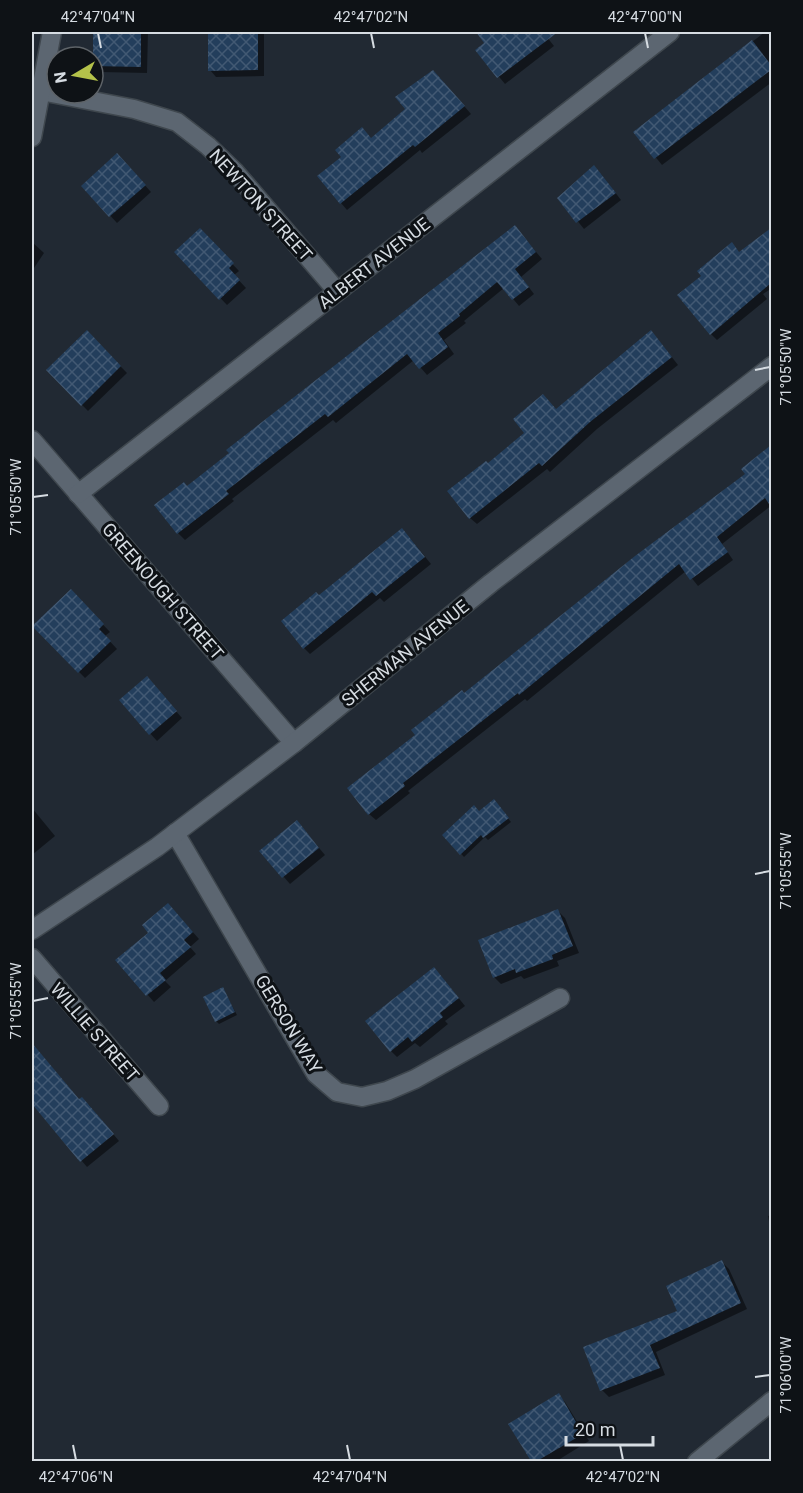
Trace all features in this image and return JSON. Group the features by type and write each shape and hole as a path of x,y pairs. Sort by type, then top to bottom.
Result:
{"street":[{"path":"32,137 52,32"},
{"name":"ALBERT AVENUE","path":"78,494 670,32"},
{"name":"NEWTON STREET","path":"40,91 134,109 177,122 208,146 234,172 337,291"},
{"name":"SHERMAN AVENUE","path":"32,930 175,833 294,742 491,583 771,366"},
{"name":"GREENOUGH STREET","path":"32,440 294,742"},
{"name":"GERSON WAY","path":"175,833 316,1074 337,1092 362,1097 387,1091 415,1079 560,998"},
{"name":"WILLIE STREET","path":"32,958 159,1106"},
{"path":"697,1461 771,1401"}],"building":[{"path":"93,32 141,32 141,67 105,66 105,45 93,45"},
{"path":"208,32 258,32 258,70 208,71"},
{"path":"476,32 558,32 497,78 475,50 484,43"},
{"path":"752,40 771,65 771,70 654,159 633,132"},
{"path":"433,70 465,106 340,204 317,176 341,157 335,150 362,127 371,138 405,109 395,97"},
{"path":"117,153 146,185 109,217 81,186"},
{"path":"594,165 616,193 576,223 557,198"},
{"path":"515,225 536,252 515,269 529,287 512,300 497,282 438,333 448,347 419,369 407,354 328,417 325,414 226,491 229,494 177,534 154,505 184,482 187,486 229,453 226,450"},
{"path":"200,228 234,263 229,268 240,280 219,300 174,252"},
{"path":"771,228 771,283 710,335 677,295 701,276 697,271 732,242 739,252"},
{"path":"87,330 121,366 81,406 46,370"},
{"path":"651,330 672,357 590,422 542,466 539,463 469,519 447,491 486,461 488,463 524,433 513,419 543,394 556,409"},
{"path":"771,445 771,507 765,498 717,537 728,552 690,580 679,564 519,695 518,693 403,783 405,786 368,815 347,788 415,735 411,730 462,690 464,693 635,556 745,474 741,469"},
{"path":"402,528 425,557 376,596 372,592 303,649 281,621 316,592 319,595"},
{"path":"71,589 104,624 99,629 111,641 78,673 32,626"},
{"path":"147,676 177,711 149,735 119,700"},
{"path":"494,799 509,818 483,838 481,835 460,855 442,835 474,805 479,811"},
{"path":"297,820 319,848 282,878 259,851"},
{"path":"168,903 193,932 184,940 191,947 160,973 166,980 146,996 115,960 148,933 142,925"},
{"path":"558,909 573,946 552,955 553,959 516,973 515,969 493,978 478,940"},
{"path":"434,967 459,998 440,1013 443,1017 412,1042 408,1037 390,1052 365,1021"},
{"path":"223,987 235,1012 215,1022 203,997"},
{"path":"32,1043 79,1099 82,1097 114,1134 80,1162 32,1104"},
{"path":"722,1260 741,1303 650,1345 660,1368 600,1391 583,1347 677,1311 666,1286"},
{"path":"559,1393 583,1434 537,1461 531,1461 508,1424"}]}
